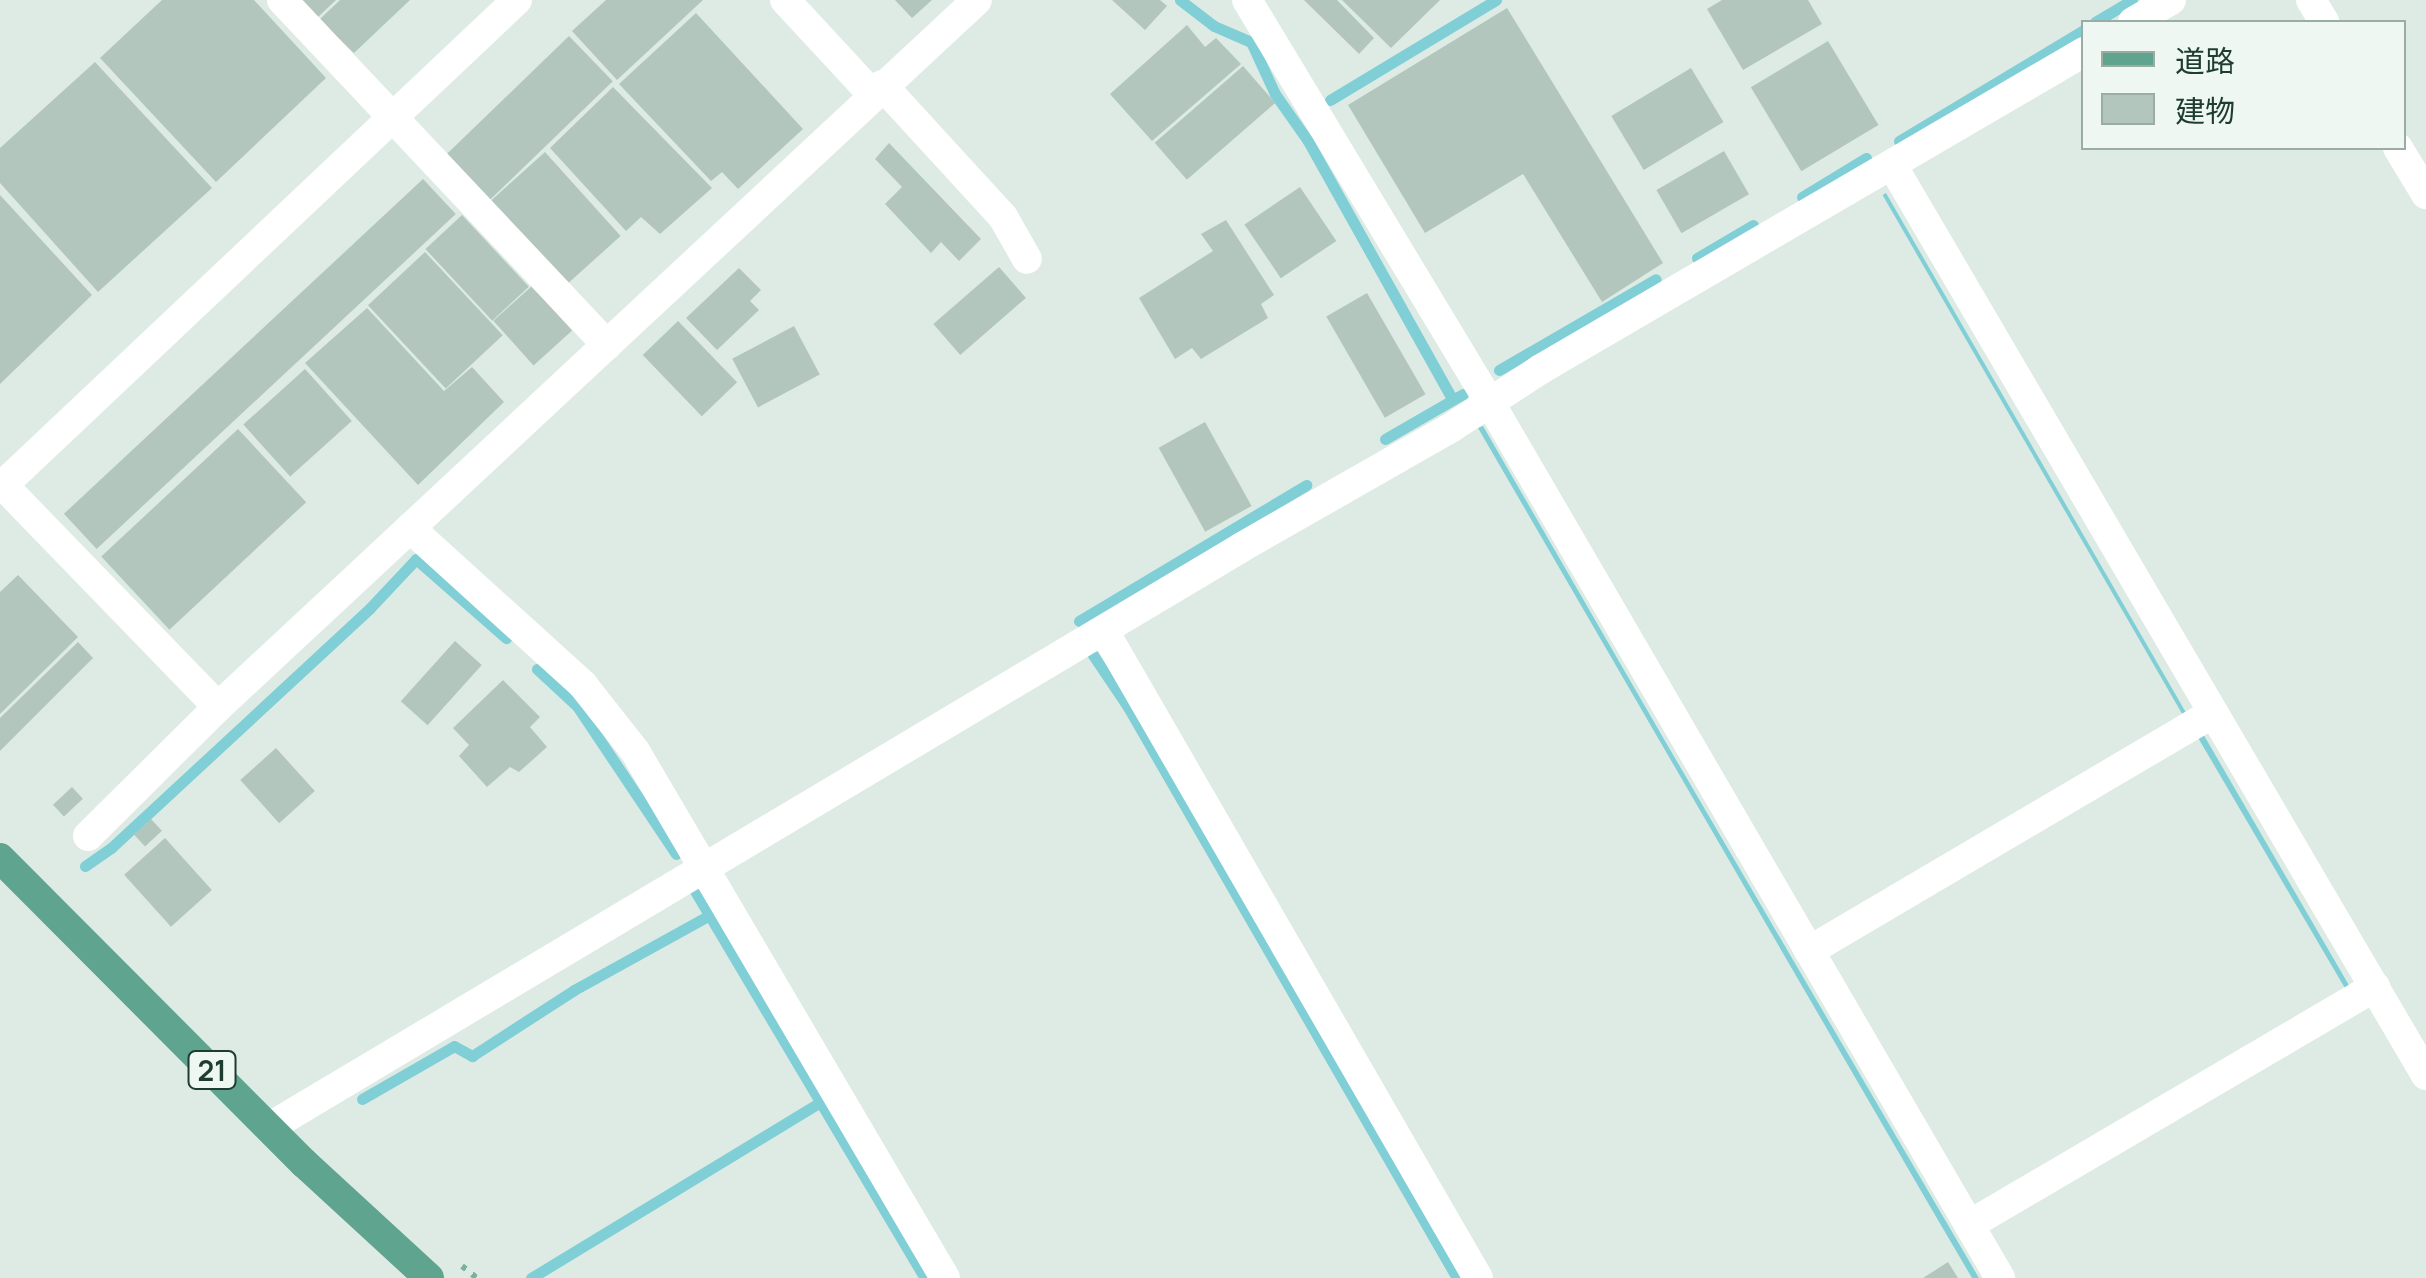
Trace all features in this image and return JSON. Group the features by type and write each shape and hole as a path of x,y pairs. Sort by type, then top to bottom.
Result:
{"main road":[{"name":"21","path":"0,858 270,1127 429,1278"}],"street":[{"path":"282,0 607,345"},
{"path":"218,707 1,485 517,0"},
{"path":"785,0 1003,217 1027,259"},
{"path":"88,836 218,707 877,89 977,0"},
{"path":"1247,0 1490,404 2000,1278"},
{"path":"2136,20 2171,0"},
{"path":"270,1127 1490,404 1541,369 2081,54"},
{"path":"2399,150 2426,194"},
{"path":"1892,165 2426,1075"},
{"path":"410,528 583,685 636,750 945,1278"},
{"path":"1104,631 1478,1278"},
{"path":"1809,951 2213,713"},
{"path":"1969,1224 2375,987"}],"water":[{"path":"1886,193 2186,712 2182,714 1883,195"},
{"path":"1483,426 1979,1278 1972,1278 1928,1203 1478,428"},
{"path":"2202,732 2350,987 2346,990 2197,736"}],"building":[{"path":"162,0 254,0 326,78 216,182 100,58"},
{"path":"302,0 336,0 318,17"},
{"path":"340,0 410,0 354,53 319,20"},
{"path":"606,0 703,0 617,80 572,31"},
{"path":"895,0 932,0 912,18"},
{"path":"1112,0 1160,0 1167,6 1145,30"},
{"path":"1304,0 1337,0 1374,38 1359,54"},
{"path":"1342,0 1440,0 1391,48"},
{"path":"1722,0 1808,0 1822,24 1743,70 1707,9"},
{"path":"1507,8 1663,263 1602,302 1523,174 1425,233 1348,105"},
{"path":"696,13 803,129 738,189 722,172 711,181 619,84"},
{"path":"1187,25 1205,47 1216,38 1241,64 1152,141 1110,94"},
{"path":"569,36 613,81 489,201 445,155"},
{"path":"1828,41 1878,125 1801,171 1751,87"},
{"path":"95,62 212,188 98,292 0,183 0,148"},
{"path":"1243,66 1275,103 1187,180 1155,143"},
{"path":"1691,68 1723,122 1644,170 1611,116"},
{"path":"613,87 712,188 660,234 641,217 626,231 550,148"},
{"path":"889,143 981,239 959,261 941,242 931,253 885,204 902,187 875,159"},
{"path":"1724,151 1749,194 1681,233 1656,190"},
{"path":"545,152 621,236 566,285 490,202"},
{"path":"423,179 456,214 97,549 64,514"},
{"path":"1300,187 1336,241 1281,278 1244,224"},
{"path":"0,195 92,295 0,384"},
{"path":"462,215 529,287 492,321 425,249"},
{"path":"1226,220 1274,295 1261,304 1268,318 1201,359 1192,348 1175,359 1139,298 1213,251 1201,234"},
{"path":"425,252 503,335 446,389 368,305"},
{"path":"999,267 1026,298 960,355 933,324"},
{"path":"739,268 761,290 750,301 759,310 717,350 686,318"},
{"path":"532,286 572,331 534,365 493,321"},
{"path":"1367,293 1426,394 1385,418 1326,316"},
{"path":"367,308 444,391 472,367 504,402 418,485 305,363"},
{"path":"678,321 737,382 702,416 643,355"},
{"path":"794,326 820,375 758,407 732,359"},
{"path":"305,369 352,421 290,477 243,425"},
{"path":"1205,422 1252,506 1205,532 1159,448"},
{"path":"238,429 306,502 169,630 101,557"},
{"path":"18,575 78,637 0,714 0,592"},
{"path":"455,641 482,665 428,725 401,701"},
{"path":"78,642 93,658 0,751 0,718"},
{"path":"503,680 540,717 530,727 547,747 519,772 510,767 487,787 459,756 469,745 453,728"},
{"path":"276,748 315,791 279,823 240,780"},
{"path":"72,787 83,799 64,816 53,805"},
{"path":"151,819 162,831 145,846 134,835"},
{"path":"165,838 212,890 171,927 124,875"},
{"path":"1948,1262 1958,1278 1923,1278"}],"waterway":[{"path":"1180,0 1214,26 1251,42 1275,94 1308,141 1451,397"},
{"path":"1330,100 1496,0"},
{"path":"2098,20 2132,0"},
{"path":"1899,141 2081,32"},
{"path":"1802,197 1866,158"},
{"path":"1697,258 1753,225"},
{"path":"1499,370 1656,279"},
{"path":"1385,439 1463,394"},
{"path":"1079,621 1306,485"},
{"path":"85,866 111,848 370,608 416,559 506,638"},
{"path":"1093,655 1128,707 1457,1278"},
{"path":"537,669 577,706 676,854"},
{"path":"695,891 925,1278"},
{"path":"362,1099 454,1046 472,1056 574,990 708,916"},
{"path":"531,1278 820,1102"}]}
